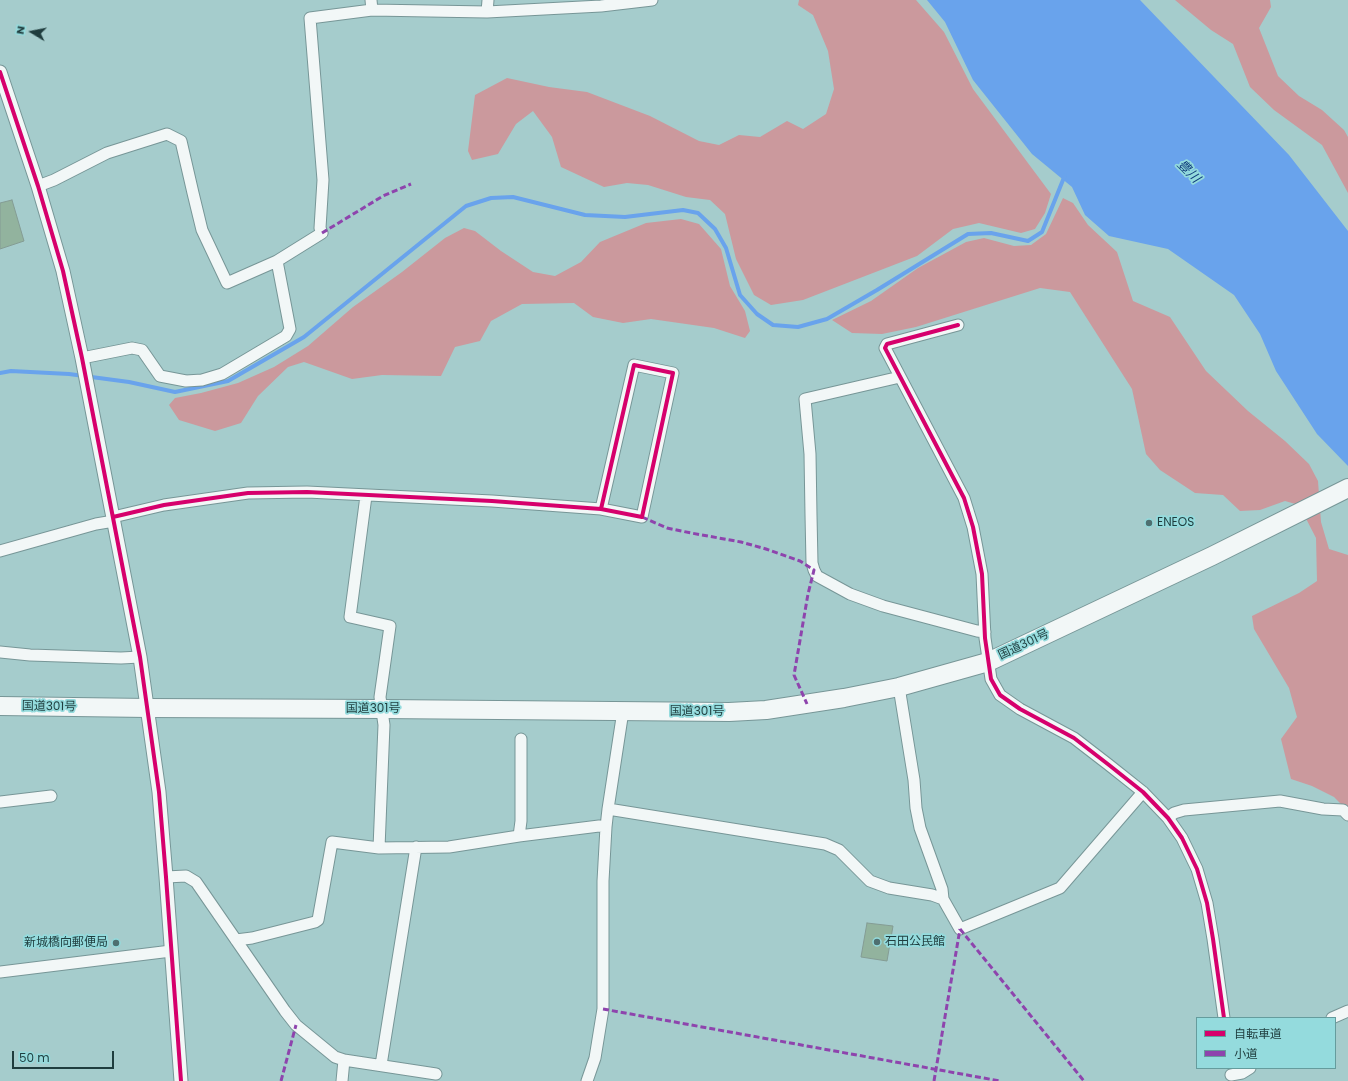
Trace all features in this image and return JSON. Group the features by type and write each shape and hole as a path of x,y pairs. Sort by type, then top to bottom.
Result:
{"highway":[{"name":"国道301号","path":"0,706 729,712 766,710 844,698 899,687 988,662 1212,556 1348,488"}],"street":[{"path":"487,12 488,0"},
{"path":"38,186 54,180 107,153 167,134 181,141 202,230 226,283 277,261 322,233 320,228 323,180 310,18 372,5 487,12 601,6 652,0"},
{"path":"0,72 38,186 63,271 88,386 140,657 159,792 181,1081"},
{"path":"83,363 132,348 142,350 160,376 186,381 202,380 222,374 286,336 290,329 277,261"},
{"path":"958,325 887,344 885,348 964,498 973,527 982,574 985,632 991,679 1000,695 1020,709 1074,738 1143,792 1168,818 1182,838 1197,869 1207,903 1224,1017"},
{"path":"0,551 164,505 248,493 307,492 366,496 434,498 601,510 642,517 674,373 634,365 601,510"},
{"path":"900,376 805,399 810,454 812,563 814,570 817,576 850,594 884,606 985,632"},
{"path":"366,496 350,617 390,626 380,698 384,724 379,848"},
{"path":"0,652 30,655 121,658 140,657"},
{"path":"899,687 920,828 942,889 942,899 960,929 1060,888 1143,792"},
{"path":"587,1081 595,1058 603,1009 603,881 606,827 623,711"},
{"path":"519,836 521,821 521,739"},
{"path":"0,802 51,796"},
{"path":"1168,818 1184,810 1280,801 1323,809 1343,810 1348,815"},
{"path":"608,809 825,844 839,850 870,881 889,888 932,895 942,899"},
{"path":"236,940 252,938 318,920 332,842 379,848 449,847 519,836 599,826 606,827"},
{"path":"381,1065 416,847"},
{"path":"166,876 186,876 196,882 296,1025 335,1057 344,1060 436,1074"},
{"path":"0,972 171,951"},
{"path":"1334,1017 1348,1011"},
{"path":"342,1081 344,1060"},
{"path":"1231,1075 1242,1073 1248,1069"}],"shaded area":[{"path":"799,0 916,0 944,32 973,89 1051,194 1045,213 1035,229 1021,233 979,223 953,229 917,256 803,300 771,305 754,295 736,259 725,214 710,200 686,197 648,185 627,183 604,187 561,167 552,137 533,111 516,124 498,154 472,160 468,151 475,95 507,78 549,87 587,92 650,116 699,141 719,145 739,135 760,137 787,121 803,129 826,114 834,89 828,51 813,15 798,5"},
{"path":"1175,0 1270,0 1271,7 1259,28 1278,76 1299,96 1322,110 1344,130 1348,137 1348,193 1322,145 1274,110 1250,87 1233,44 1211,30"},
{"path":"1063,198 1073,203 1088,225 1117,252 1133,301 1170,317 1206,371 1248,411 1285,441 1309,464 1318,481 1321,522 1329,549 1348,555 1348,811 1334,797 1312,786 1291,779 1281,739 1297,717 1289,688 1254,629 1252,616 1299,593 1317,581 1316,538 1299,505 1285,501 1260,510 1240,511 1223,495 1195,493 1160,470 1146,454 1132,389 1070,292 1040,288 916,327 882,334 852,333 832,320 871,301 918,268 966,242 984,238 1014,246 1031,245 1046,234"},
{"path":"681,219 699,224 721,249 730,286 745,311 750,331 745,338 714,328 651,319 623,323 593,317 574,303 522,304 491,321 480,341 455,347 441,376 382,375 352,379 304,362 288,367 258,396 241,423 215,431 179,420 169,405 175,398 238,383 274,367 308,346 353,307 402,272 445,238 464,228 475,231 501,251 533,272 555,276 581,262 600,242 646,223"}],"water":[{"name":"豊川","path":"927,0 1140,0 1289,155 1348,231 1348,466 1317,434 1276,371 1260,334 1234,295 1168,249 1109,236 1085,215 1072,187 1032,154 973,80 945,22"}],"building":[{"path":"12,200 24,241 0,249 0,203"},
{"name":"石田公民館","path":"867,923 893,926 887,961 861,957"}],"waterway":[{"path":"0,373 11,371 69,374 129,382 175,392 228,381 304,337 466,206 491,198 513,197 585,215 625,217 683,210 698,213 715,229 726,248 740,295 757,314 773,325 798,327 827,319 968,234 991,233 1028,241 1042,232 1065,175"}],"marked path":[{"path":"322,233 383,196 411,184"},
{"path":"642,517 667,528 741,542 766,549 800,561 814,570 808,594 794,675 807,704"},
{"path":"960,929 1084,1081"},
{"path":"934,1081 960,929"},
{"path":"603,1009 1000,1081"},
{"path":"281,1081 296,1025"}],"cycle path":[{"path":"0,72 38,186 63,271 82,358 140,657 159,792 181,1081"},
{"path":"958,325 887,344 885,348 964,498 973,527 982,574 985,638 991,679 1000,695 1020,709 1074,738 1143,792 1168,818 1182,838 1197,869 1207,903 1224,1017"},
{"path":"113,517 164,505 248,493 307,492 492,501 601,509 642,517 673,373 634,365 601,509"}],"place":[{"name":"ENEOS","path":"1149,523"},
{"name":"石田公民館","path":"877,942"},
{"name":"新城橋向郵便局","path":"116,943"}]}
